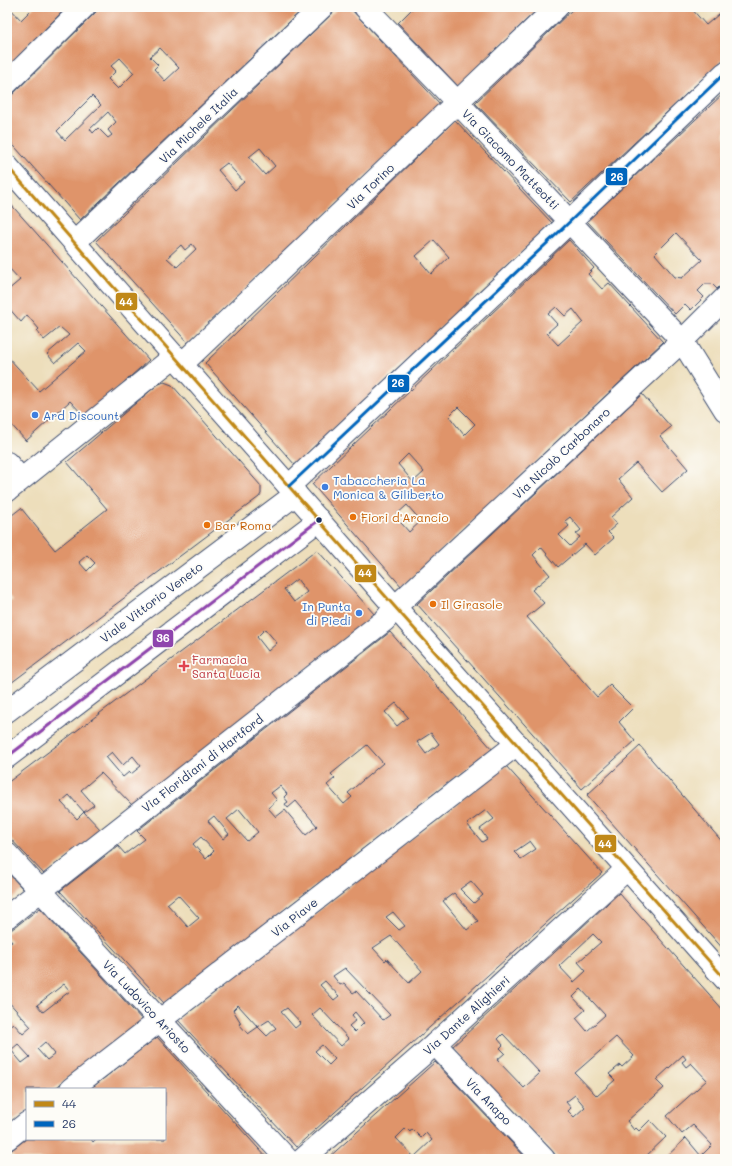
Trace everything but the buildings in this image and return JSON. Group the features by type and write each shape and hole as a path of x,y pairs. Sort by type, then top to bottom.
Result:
{"street":[{"path":"7,83 84,7"},
{"name":"Via Michele Italia","path":"75,242 322,7"},
{"name":"Via Giacomo Matteotti","path":"365,7 570,221 682,341 725,410"},
{"name":"Via Torino","path":"14,485 179,360 557,7"},
{"name":"Viale Vittorio Veneto","path":"7,711 292,490 725,73"},
{"path":"7,166 318,520 725,979"},
{"name":"Via Nicolò Carbonaro","path":"395,607 682,341 725,298"},
{"path":"7,463 14,485"},
{"path":"7,757 318,520"},
{"name":"Via Floridiani di Hartford","path":"7,917 385,620 395,607"},
{"name":"Via Piave","path":"72,1088 517,744"},
{"name":"Via Ludovico Ariosto","path":"7,854 287,1159"},
{"name":"Via Dante Alighieri","path":"303,1159 434,1044 627,869"},
{"name":"Via Anapo","path":"434,1044 544,1159"},
{"path":"7,1139 26,1124"}],"transit line":[{"name":"26","path":"289,486 560,231 725,73"},
{"name":"44","path":"7,166 725,979"},
{"name":"36","path":"7,757 319,520"}],"place":[{"name":"Ard Discount","path":"35,415"},
{"name":"Tabaccheria La Monica & Giliberto","path":"325,487"},
{"name":"Fiori d'Arancio","path":"353,517"},
{"name":"Bar Roma","path":"207,525"},
{"name":"Il Girasole","path":"433,604"},
{"name":"In Punta di Piedi","path":"359,613"},
{"name":"Farmacia Santa Lucia","path":"184,666"}]}
